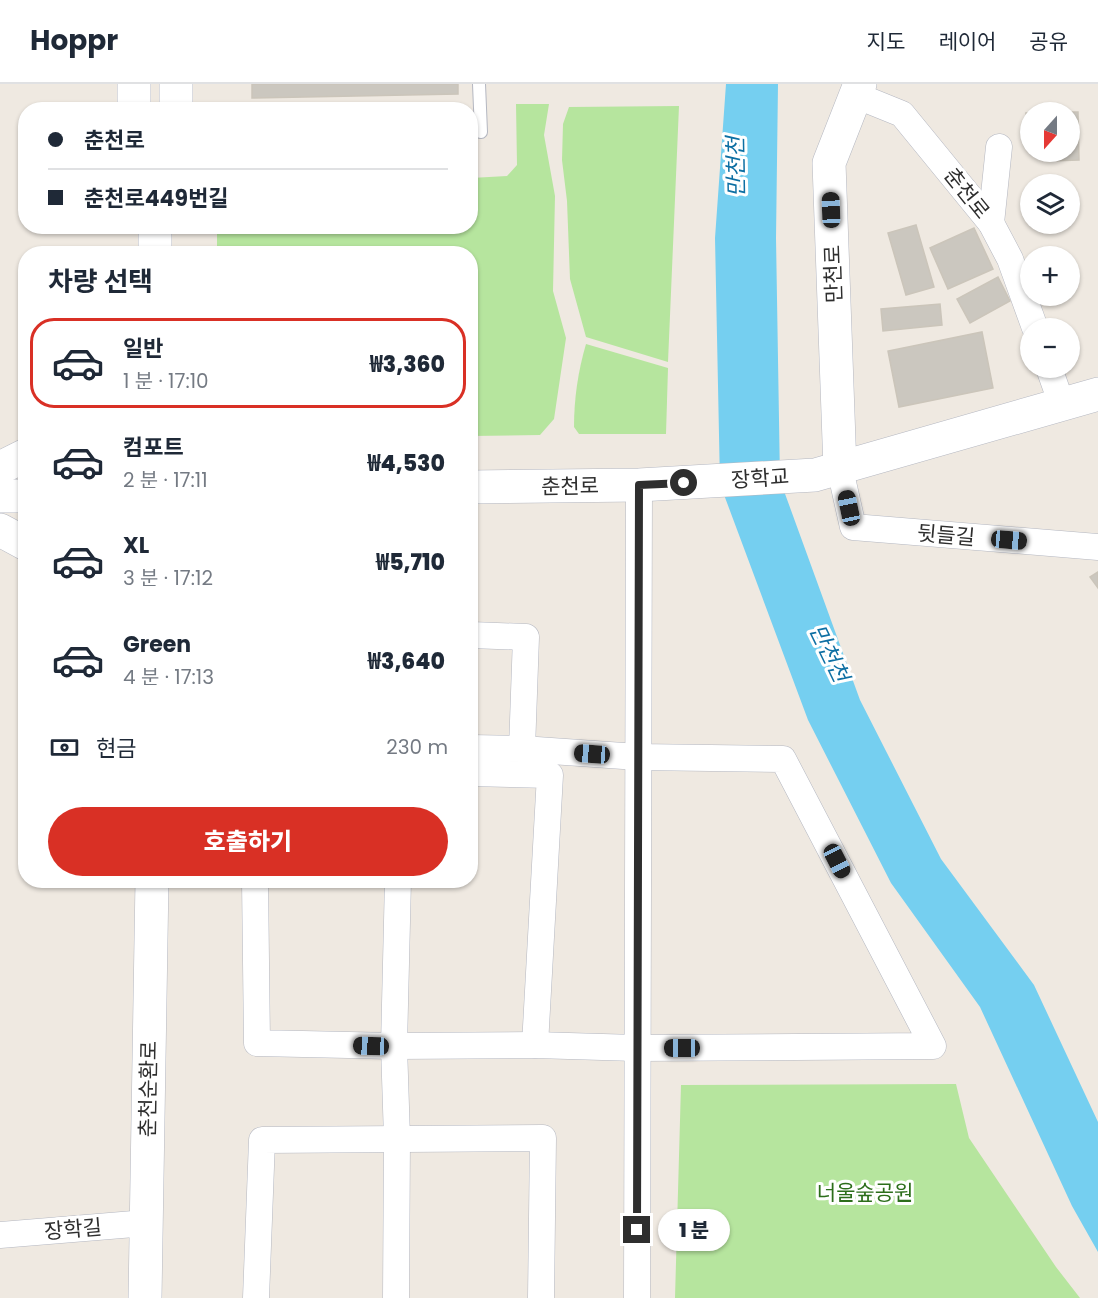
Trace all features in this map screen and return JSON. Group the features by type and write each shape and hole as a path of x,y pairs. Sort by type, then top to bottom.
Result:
{"street":[{"path":"134,84 134,102"},
{"path":"176,84 176,102"},
{"name":"춘천로","path":"857,90 902,114 991,223 1010,259 1031,318"},
{"name":"만천로","path":"828,472 829,163 857,90"},
{"path":"991,223 999,147"},
{"path":"1052,378 1062,405"},
{"path":"828,472 1098,394"},
{"path":"0,468 18,459"},
{"name":"장학교","path":"706,482 828,472"},
{"name":"뒷들길","path":"828,472 853,527 1098,547"},
{"name":"춘천로","path":"478,487 706,482"},
{"path":"637,1298 639,485"},
{"path":"0,496 18,496"},
{"path":"0,530 18,540"},
{"path":"478,635 526,637 522,749"},
{"path":"255,888 257,1043 636,1048 933,1046 783,759 638,757 478,748"},
{"path":"478,772 550,774 535,1045"},
{"name":"춘천순환로","path":"145,1298 152,888"},
{"path":"396,1298 397,1138 394,1046 398,888"},
{"path":"256,1298 262,1140 543,1138 541,1298"},
{"name":"장학길","path":"0,1235 146,1223"}],"lane":[{"path":"479,84 481,132"}],"green space":[{"path":"516,104 549,104 544,135 555,196 553,291 566,338 554,419 540,435 478,436 478,246 217,246 217,234 478,234 478,178 507,176 517,165"},
{"path":"679,106 668,362 586,337 570,279 567,201 562,160 563,124 569,107"},
{"path":"586,344 668,368 666,434 579,434 574,427 575,406"},
{"name":"너울숲공원","path":"956,1084 969,1138 1056,1267 1080,1298 675,1298 681,1085"}],"water":[{"name":"만천천","path":"726,84 778,84 776,238 780,480 860,700 941,859 1034,985 1098,1122 1098,1252 1072,1206 980,1007 891,883 808,720 720,484 715,238"}],"building":[{"path":"252,84 458,84 458,94 252,98"},
{"path":"916,225 934,287 906,295 888,233"},
{"path":"974,228 993,269 948,289 930,248"},
{"path":"998,277 1010,301 970,323 957,299"},
{"path":"940,304 942,325 883,331 881,309"},
{"path":"982,332 993,388 899,407 888,351"},
{"path":"1098,572 1098,588 1090,577"}],"route":[{"path":"637,1230 639,485 684,483"}]}
